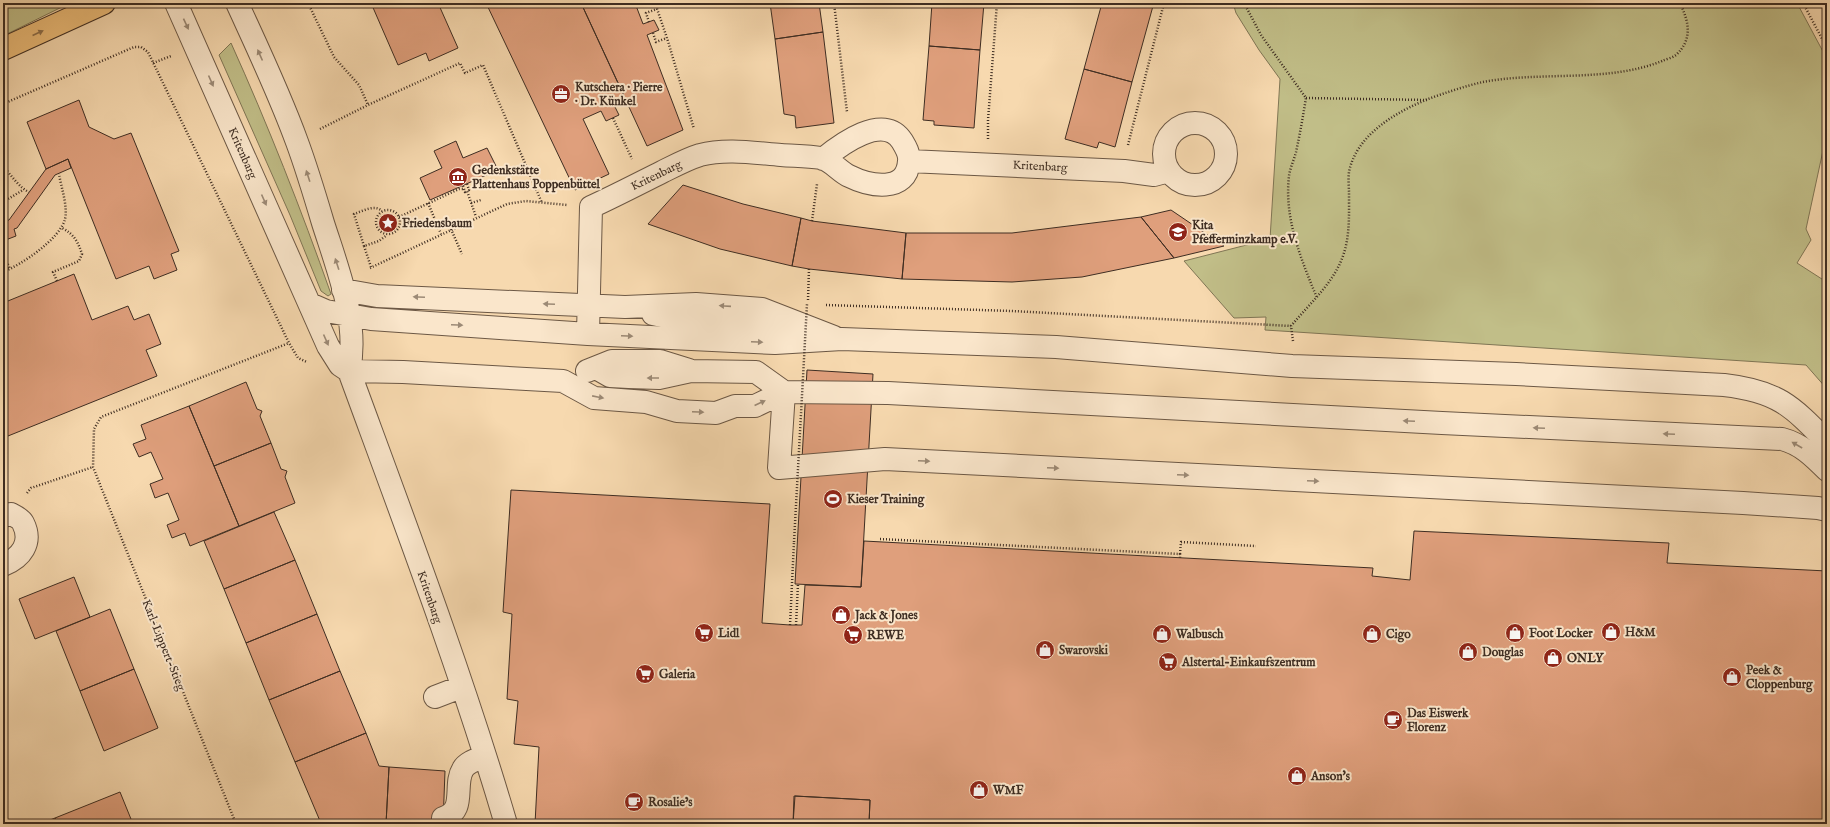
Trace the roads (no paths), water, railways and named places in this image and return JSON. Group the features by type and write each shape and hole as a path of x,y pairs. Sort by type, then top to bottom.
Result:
{"main road":[{"path":"3,49 104,3"}],"street":[{"name":"Kritenbarg","path":"176,3 335,358 340,365 349,371"},
{"name":"Kritenbarg","path":"237,3 297,141 342,283 352,342 349,371 485,756 506,824"},
{"path":"823,159 843,142 865,132 877,130 888,131 900,138 908,153 909,161"},
{"name":"Kritenbarg","path":"588,306 591,207 700,155 712,152 739,152 823,159 848,176 863,182 885,185 898,182 903,177 909,161 988,163 1124,171 1154,176 1169,171"},
{"path":"342,283 377,296 625,308 696,304 762,309 842,339"},
{"path":"310,304 326,310 348,315 390,321 588,334 775,343 842,339 1056,347 1292,366 1524,374 1724,385 1755,390 1768,394 1788,405 1827,442"},
{"path":"588,306 588,334"},
{"path":"349,371 411,372 563,380 596,368 610,376 659,378 691,371 756,372 784,392"},
{"path":"563,380 594,398 646,402 677,411 716,413 735,406 754,406 784,392 888,393 1442,423 1782,439 1794,442 1810,453 1827,470"},
{"path":"784,392 780,468 885,459 1743,503 1818,508 1827,510"},
{"path":"3,565 10,562 23,552 27,536 22,522 7,515"},
{"path":"435,697 461,687"},
{"path":"443,818 451,816 455,810 458,802 460,776 463,768 485,756"}],"place":[{"name":"Kutschera · Pierre · Dr. Künkel","path":"561,94"},
{"name":"Gedenkstätte Plattenhaus Poppenbüttel","path":"458,177"},
{"name":"Friedensbaum","path":"388,223"},
{"name":"Kita Pfefferminzkamp e.V.","path":"1178,232"},
{"name":"Kieser Training","path":"833,499"},
{"name":"Jack & Jones","path":"841,615"},
{"name":"H&M","path":"1611,632"},
{"name":"Lidl","path":"704,633"},
{"name":"Foot Locker","path":"1515,633"},
{"name":"Walbusch","path":"1162,634"},
{"name":"Cigo","path":"1372,634"},
{"name":"REWE","path":"853,635"},
{"name":"Swarovski","path":"1045,650"},
{"name":"Douglas","path":"1468,652"},
{"name":"ONLY","path":"1553,658"},
{"name":"Alstertal-Einkaufszentrum","path":"1168,662"},
{"name":"Galeria","path":"645,674"},
{"name":"Peek & Cloppenburg","path":"1732,677"},
{"name":"Das Eiswerk Florenz","path":"1393,720"},
{"name":"Anson's","path":"1297,776"},
{"name":"WMF","path":"979,790"},
{"name":"Rosalie’s","path":"634,802"}]}
